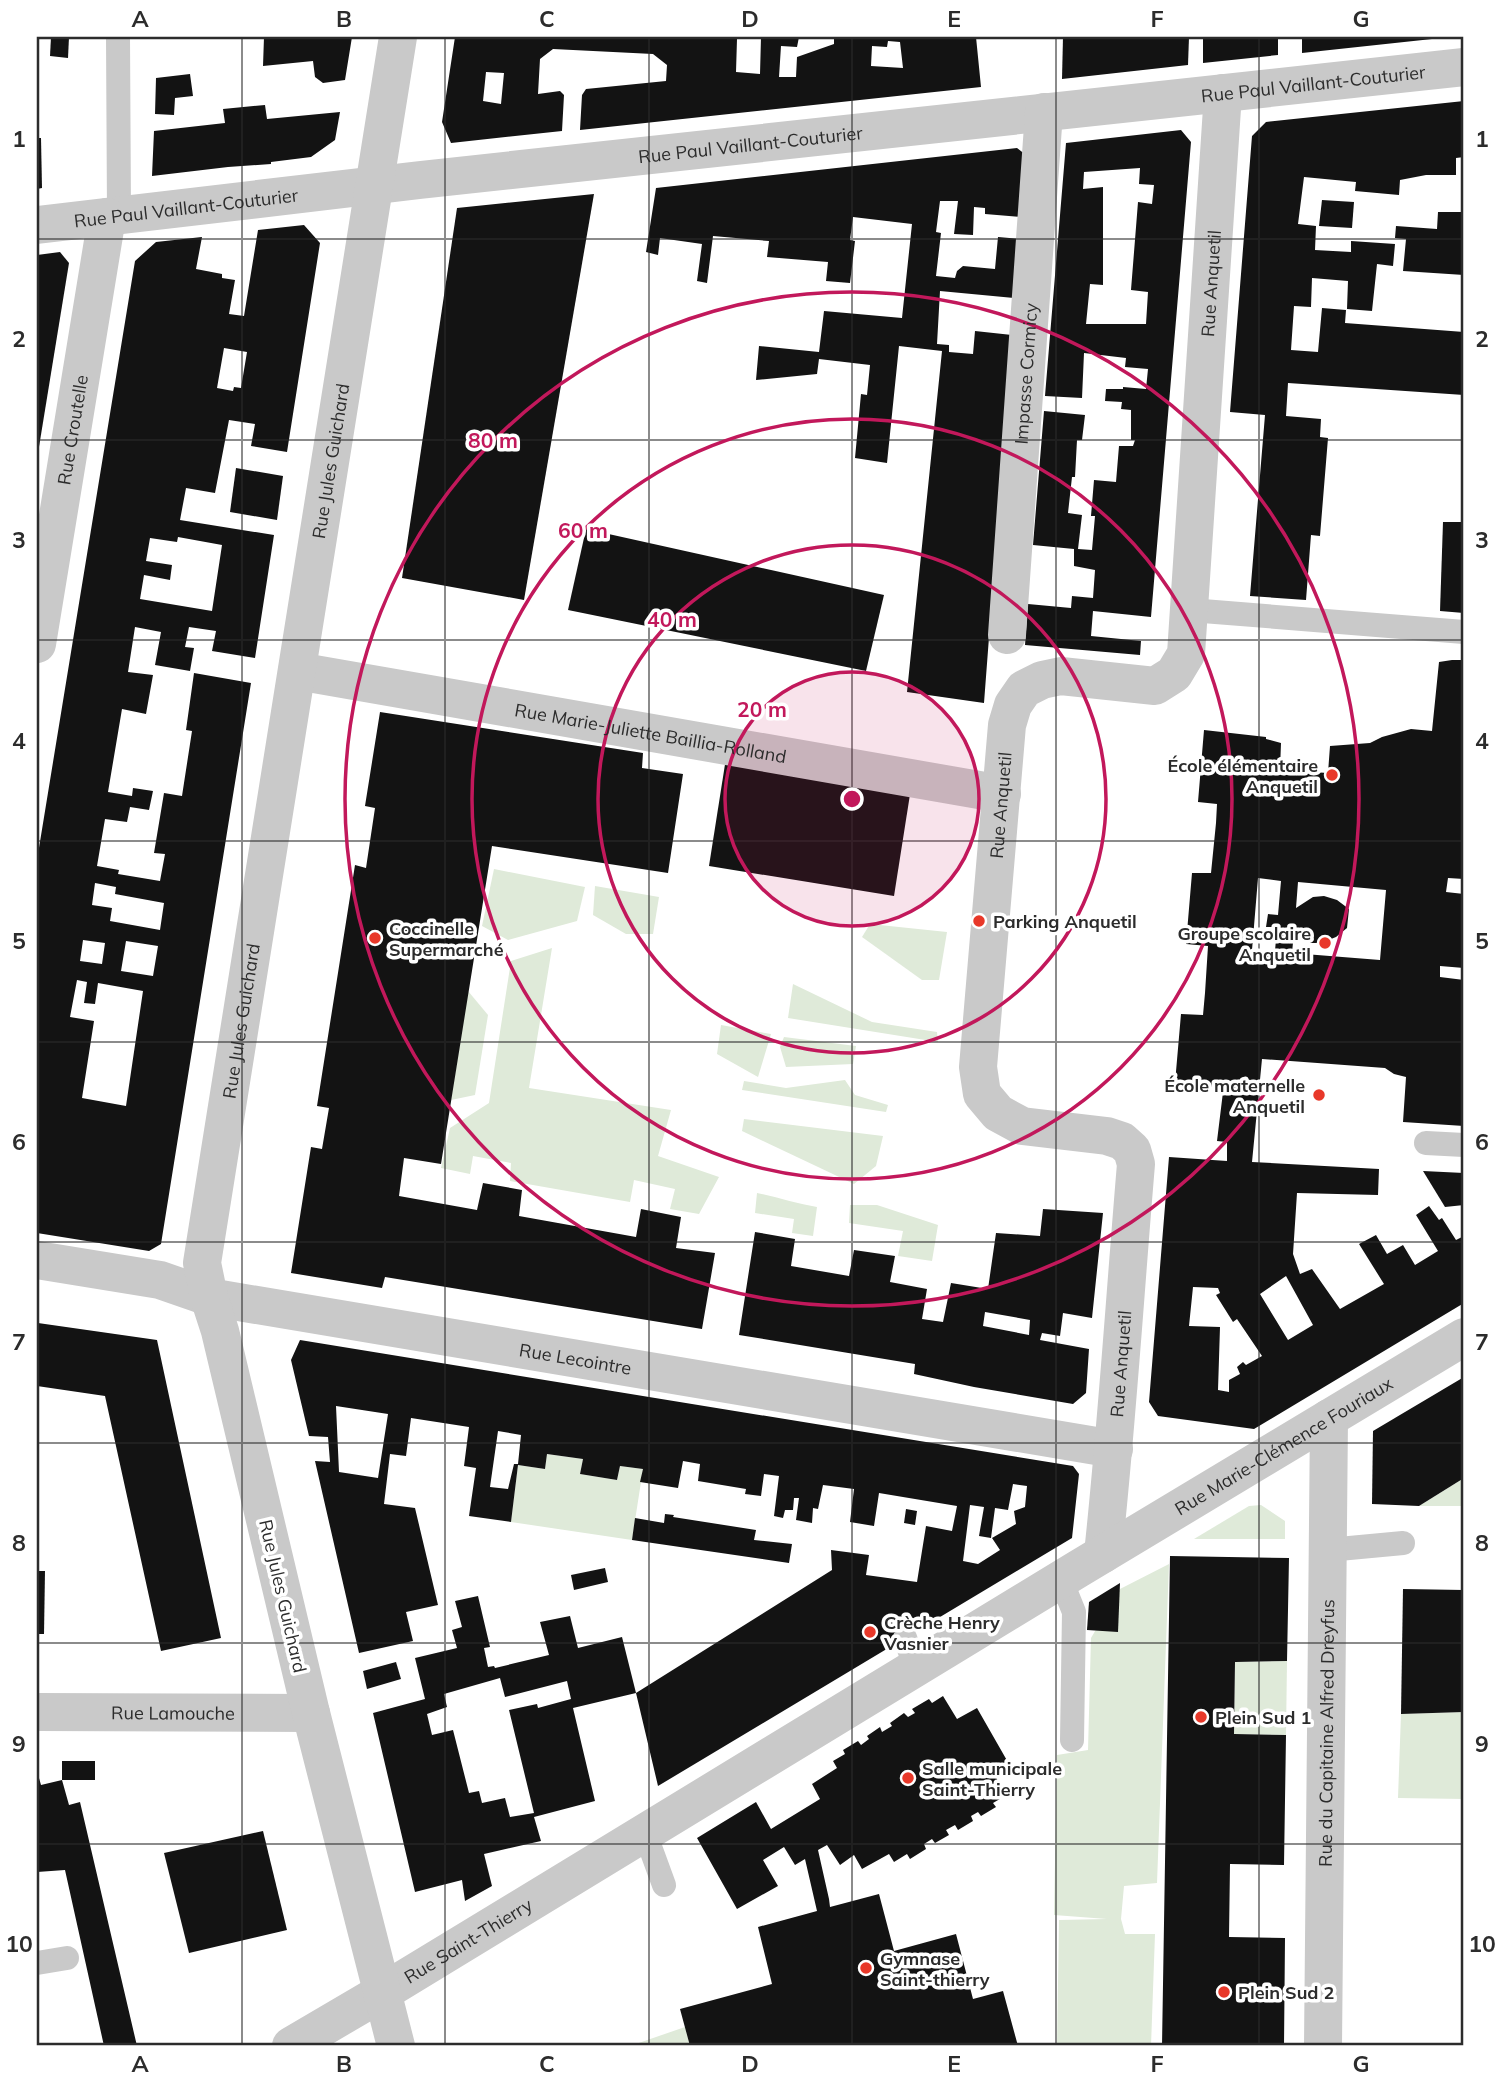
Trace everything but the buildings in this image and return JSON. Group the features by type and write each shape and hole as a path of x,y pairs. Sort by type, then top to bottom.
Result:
{"street":[{"name":"Rue Jules Guichard","path":"396,2046 394,1985 311,1713 202,1263 398,37"},
{"name":"Rue Paul Vaillant-Couturier","path":"37,225 374,185 1464,68"},
{"name":"Rue Anquetil","path":"1103,1554 1114,1449 1136,1164 1132,1150 1122,1141 1107,1136 1022,1126 998,1114 982,1094 978,1068 1007,724 1013,705 1024,689 1042,680 1061,677 1156,686 1174,674 1186,654 1223,93"},
{"name":"Impasse Cormicy","path":"1007,635 1044,112"},
{"name":"Rue Croutelle","path":"37,644 113,216"},
{"name":"Rue Marie-Juliette Baillia-Rolland","path":"298,671 1002,794"},
{"name":"Rue Lecointre","path":"37,1260 160,1280 209,1297 1114,1449"},
{"name":"Rue Marie-Clémence Fouriaux","path":"1103,1554 1464,1337"},
{"name":"Rue du Capitaine Alfred Dreyfus","path":"1323,2046 1329,1418"},
{"name":"Rue Saint-Thierry","path":"291,2046 645,1833 910,1653 1061,1580 1103,1554"},
{"name":"Rue Lamouche","path":"37,1712 311,1713"}],"lane":[{"path":"113,216 118,37"},
{"path":"1189,610 1464,632"},
{"path":"1426,1143 1464,1145"},
{"path":"1328,1550 1403,1543"},
{"path":"1061,1580 1074,1612 1072,1740"},
{"path":"645,1833 664,1885"},
{"path":"37,1963 67,1958"}],"green space":[{"path":"494,869 585,887 577,921 508,940 482,926"},
{"path":"595,886 659,897 653,934 626,934 593,915"},
{"path":"870,924 947,932 939,980 922,980 862,937"},
{"path":"552,948 529,1088 671,1110 658,1156 719,1177 699,1214 670,1209 675,1189 634,1180 630,1202 510,1181 511,1163 473,1156 470,1174 441,1168 450,1128 489,1103 511,961"},
{"path":"793,984 872,1022 937,1032 938,1042 788,1018"},
{"path":"468,991 488,1015 475,1095 451,1100"},
{"path":"721,1025 771,1034 758,1077 717,1054"},
{"path":"784,1037 856,1046 853,1064 786,1067 780,1047"},
{"path":"845,1080 855,1095 888,1105 886,1112 742,1090 744,1081 786,1088"},
{"path":"744,1119 883,1136 876,1166 854,1184 742,1131"},
{"path":"757,1193 817,1207 813,1236 792,1233 794,1219 755,1213"},
{"path":"850,1205 877,1205 938,1225 932,1261 898,1256 903,1231 849,1223"},
{"path":"547,1454 583,1459 580,1474 617,1480 620,1466 643,1469 632,1540 511,1522 518,1465 545,1469"},
{"path":"1464,1478 1464,1506 1419,1506"},
{"path":"1261,1505 1285,1521 1285,1539 1194,1539 1249,1506"},
{"path":"1169,1564 1157,1883 1124,1886 1121,1919 1125,1934 1155,1934 1151,2046 1057,2046 1059,1920 1107,1919 1054,1915 1057,1755 1088,1750 1091,1638 1120,1589"},
{"path":"1287,1661 1286,1735 1234,1734 1235,1662"},
{"path":"1464,1712 1464,1799 1398,1798 1401,1714"},
{"path":"685,2027 690,2046 630,2046"}],"place":[{"name":"École élémentaire Anquetil","path":"1332,775"},
{"name":"Parking Anquetil","path":"979,921"},
{"name":"Coccinelle Supermarché","path":"375,938"},
{"name":"Groupe scolaire Anquetil","path":"1325,943"},
{"name":"École maternelle Anquetil","path":"1319,1095"},
{"name":"Crèche Henry Vasnier","path":"870,1632"},
{"name":"Plein Sud 1","path":"1201,1717"},
{"name":"Salle municipale Saint-Thierry","path":"908,1778"},
{"name":"Gymnase Saint-thierry","path":"866,1968"},
{"name":"Plein Sud 2","path":"1224,1992"}]}
